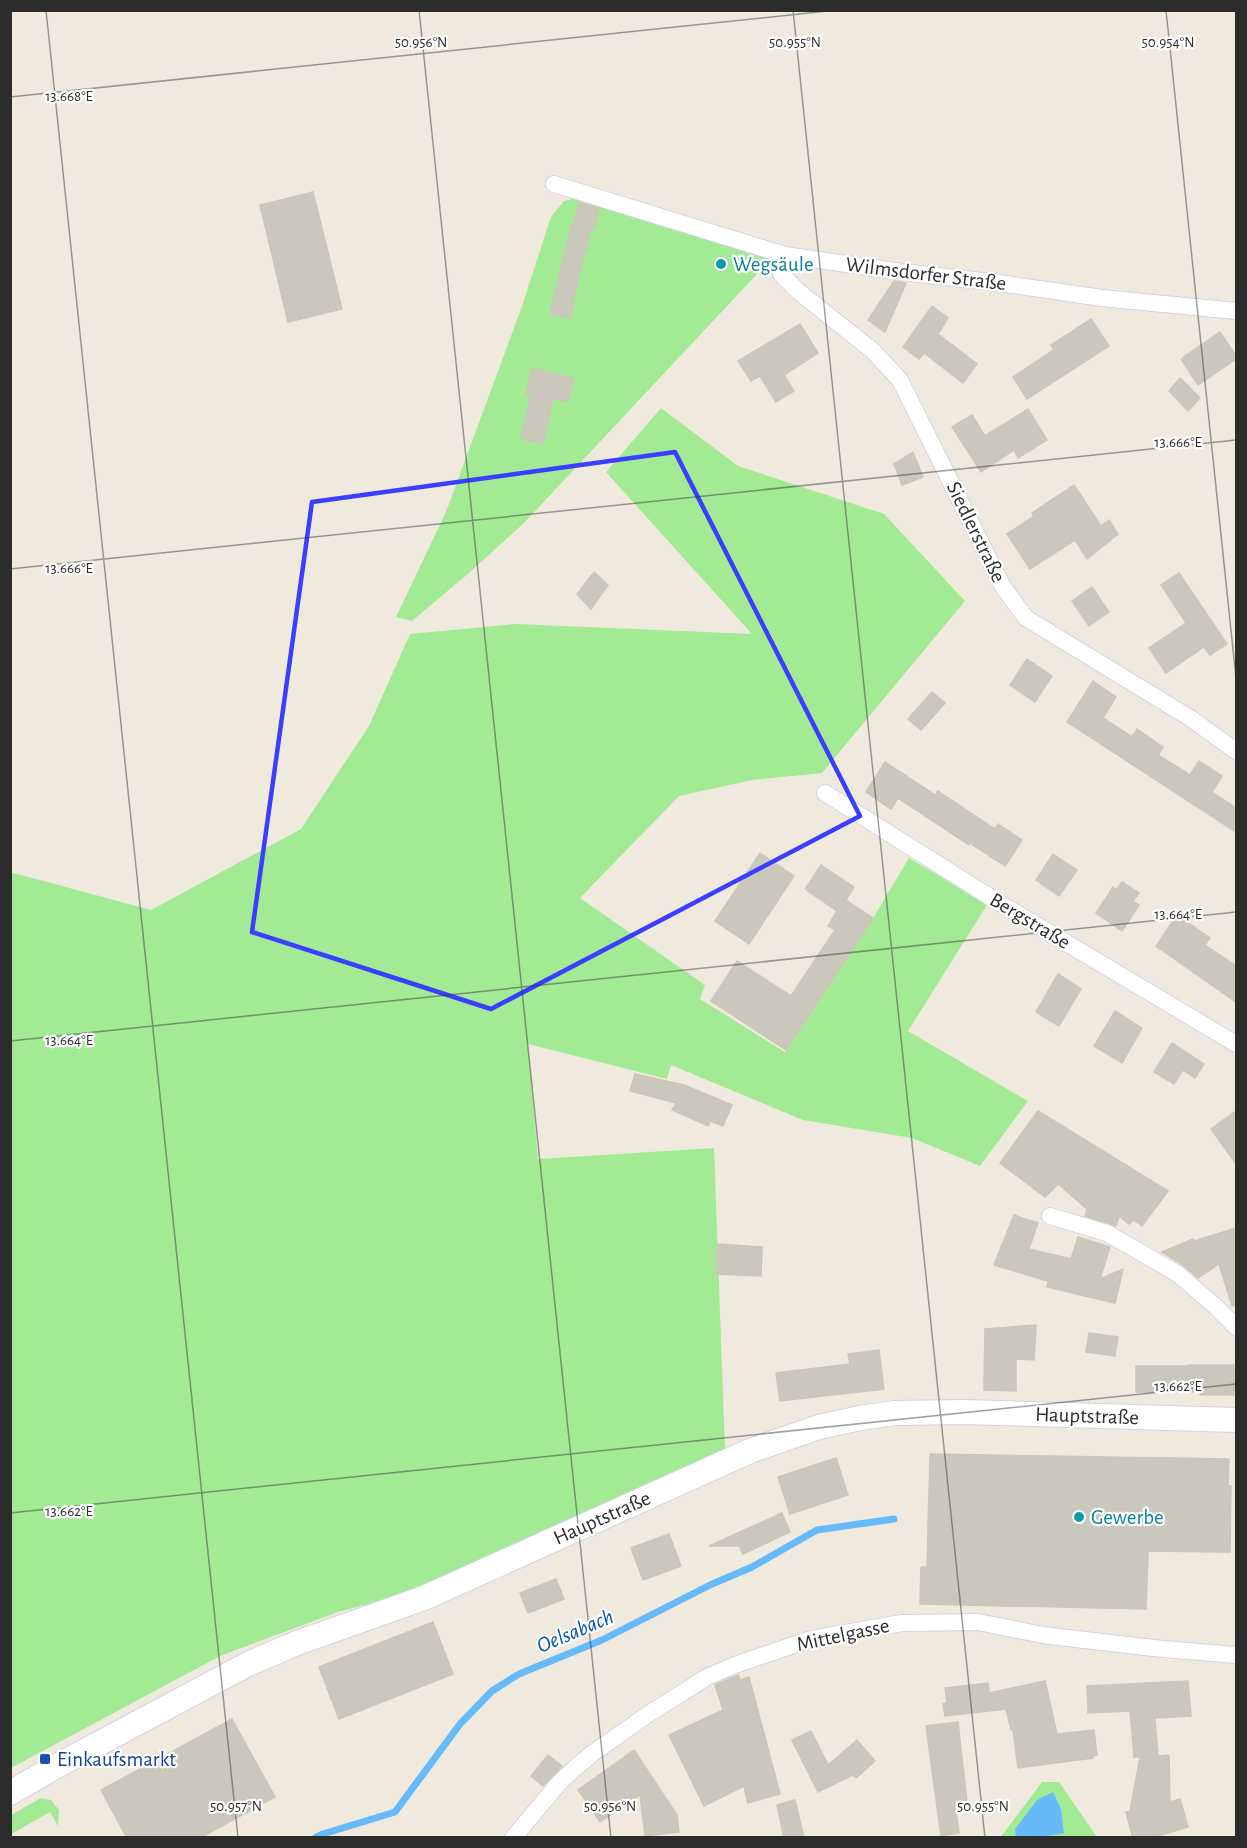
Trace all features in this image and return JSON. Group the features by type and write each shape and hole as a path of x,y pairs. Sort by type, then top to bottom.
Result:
{"main road":[{"name":"Hauptstraße","path":"10,1793 248,1664 297,1643 424,1598 750,1451 819,1427 860,1418 903,1413 963,1412 1236,1420"}],"street":[{"name":"Wilmsdorfer Straße","path":"554,184 785,255 1102,298 1236,310"},
{"name":"Siedlerstraße","path":"785,255 781,274 799,292 873,351 900,380 1003,587 1026,618 1190,718 1236,752"},
{"name":"Bergstraße","path":"825,793 1001,904 1236,1044"},
{"path":"1050,1216 1107,1233 1178,1274 1236,1327"},
{"name":"Mittelgasse","path":"513,1838 574,1768 647,1715 707,1677 811,1639 902,1623 978,1622 1053,1636 1236,1655"}],"highlighted area":[{"path":"675,452 860,816 491,1009 252,932 312,502"}],"green space":[{"path":"576,198 772,258 524,523 412,621 396,617 446,512 521,309 551,217 564,201"},
{"path":"661,408 738,466 884,514 965,601 822,773 752,780 679,796 580,898 705,985 700,999 785,1052 873,918 909,858 987,905 908,1031 1028,1101 980,1166 912,1138 803,1120 671,1065 667,1079 528,1044 538,1159 714,1148 725,1450 405,1594 338,1612 220,1656 11,1768 10,872 151,910 301,829 369,726 410,634 514,624 752,634 606,472"},
{"path":"1042,1782 1059,1782 1097,1837 1000,1838"},
{"path":"41,1798 51,1800 59,1810 58,1826 50,1812 11,1834 11,1815"}],"water":[{"path":"1053,1792 1061,1809 1064,1833 1043,1837 1016,1837 1015,1829 1037,1800"}],"building":[{"path":"313,192 342,309 288,322 260,205"},
{"path":"579,203 599,209 594,229 591,228 586,252 584,252 570,318 550,314 571,226 573,227"},
{"path":"894,281 906,283 885,332 868,320"},
{"path":"932,306 948,318 938,334 977,364 963,383 924,353 919,359 903,347"},
{"path":"1091,319 1109,346 1027,399 1013,377 1054,350 1051,345"},
{"path":"800,324 818,353 784,375 794,391 776,402 760,376 751,381 738,361"},
{"path":"1220,332 1236,359 1198,385 1181,359"},
{"path":"532,368 574,379 568,402 553,398 543,444 521,439 531,395 526,394"},
{"path":"1180,378 1200,398 1188,411 1169,391"},
{"path":"1028,409 1047,440 1018,458 1014,450 981,472 952,427 972,415 985,436"},
{"path":"913,452 923,477 902,485 894,464"},
{"path":"1074,485 1101,526 1109,520 1118,534 1087,559 1075,540 1030,569 1007,534 1034,516 1032,513"},
{"path":"594,572 608,585 591,609 577,594"},
{"path":"1179,573 1227,644 1210,655 1204,647 1166,673 1149,648 1186,623 1161,585"},
{"path":"1092,587 1109,612 1089,626 1072,601"},
{"path":"1027,659 1052,676 1035,702 1010,685"},
{"path":"1093,681 1116,697 1103,718 1132,737 1137,729 1163,747 1158,755 1190,775 1199,761 1222,776 1212,792 1236,808 1236,832 1067,722"},
{"path":"932,692 945,703 921,730 908,719"},
{"path":"885,762 935,795 938,791 995,829 998,824 1022,840 1005,866 898,798 891,809 866,792"},
{"path":"760,853 794,876 749,944 715,921"},
{"path":"1053,854 1077,870 1059,896 1036,880"},
{"path":"821,865 854,887 846,900 873,918 786,1050 711,1001 737,961 791,996 835,930 828,926 837,911 805,889"},
{"path":"1122,882 1139,893 1133,901 1139,905 1122,931 1096,913 1113,887 1116,890"},
{"path":"1177,915 1210,938 1205,945 1236,966 1236,1002 1156,946"},
{"path":"1058,974 1081,989 1059,1026 1036,1012"},
{"path":"1115,1011 1142,1028 1122,1063 1094,1046"},
{"path":"1172,1043 1204,1064 1195,1078 1183,1070 1174,1084 1154,1072"},
{"path":"635,1074 684,1085 732,1105 723,1126 710,1121 708,1126 672,1110 676,1103 630,1091"},
{"path":"1038,1111 1168,1191 1142,1226 1134,1220 1129,1224 1119,1216 1116,1226 1085,1216 1087,1209 1058,1184 1045,1197 1000,1163"},
{"path":"1236,1111 1236,1164 1211,1129"},
{"path":"1014,1215 1038,1223 1029,1249 1071,1259 1078,1237 1110,1247 1100,1279 1123,1269 1115,1303 1047,1287 1048,1281 994,1265"},
{"path":"1236,1228 1236,1305 1232,1306 1219,1264 1198,1278 1162,1252 1193,1239 1194,1241"},
{"path":"717,1244 762,1247 761,1276 716,1274"},
{"path":"1036,1325 1034,1360 1016,1359 1016,1391 984,1390 985,1329"},
{"path":"1089,1333 1118,1337 1115,1356 1086,1352"},
{"path":"879,1350 884,1389 780,1401 776,1373 850,1364 848,1354"},
{"path":"1236,1365 1236,1395 1200,1395 1200,1392 1136,1392 1136,1366"},
{"name":"Gewerbe","path":"930,1454 1229,1459 1230,1552 1148,1551 1146,1609 920,1604 921,1567 927,1567"},
{"path":"836,1458 848,1495 790,1514 778,1477"},
{"path":"782,1513 790,1532 743,1554 739,1546 709,1546"},
{"path":"669,1534 681,1566 643,1580 631,1548"},
{"path":"556,1579 564,1599 528,1613 520,1593"},
{"path":"433,1622 453,1674 339,1719 319,1667"},
{"path":"738,1675 740,1680 749,1677 780,1794 748,1803 744,1786 704,1806 669,1735 723,1710 715,1685"},
{"path":"1045,1681 1057,1734 1094,1730 1097,1755 1093,1758 1018,1768 1013,1730 1011,1730 1006,1709 945,1716 943,1704 947,1703 945,1688 988,1683 989,1693"},
{"path":"1188,1681 1191,1716 1155,1718 1158,1756 1169,1755 1170,1802 1180,1799 1188,1827 1151,1838 1133,1838 1126,1812 1130,1811 1140,1757 1134,1757 1130,1711 1088,1713 1087,1686"},
{"path":"232,1719 275,1797 200,1838 127,1838 101,1790"},
{"path":"958,1722 967,1803 955,1805 959,1833 941,1836 926,1726"},
{"path":"811,1731 828,1765 857,1740 875,1761 856,1778 853,1775 818,1792 792,1740"},
{"path":"634,1750 677,1815 679,1832 645,1836 640,1795 600,1822 578,1790"},
{"path":"548,1755 562,1766 543,1786 531,1776"},
{"path":"795,1800 804,1838 784,1838 777,1805"}],"waterway":[{"name":"Oelsabach","path":"315,1838 395,1812 460,1724 492,1691 519,1674 602,1640 710,1585 752,1567 817,1530 894,1519"}],"place":[{"name":"Wegsäule","path":"721,264"},
{"name":"Gewerbe","path":"1079,1517"},
{"name":"Einkaufsmarkt","path":"45,1759"}]}
